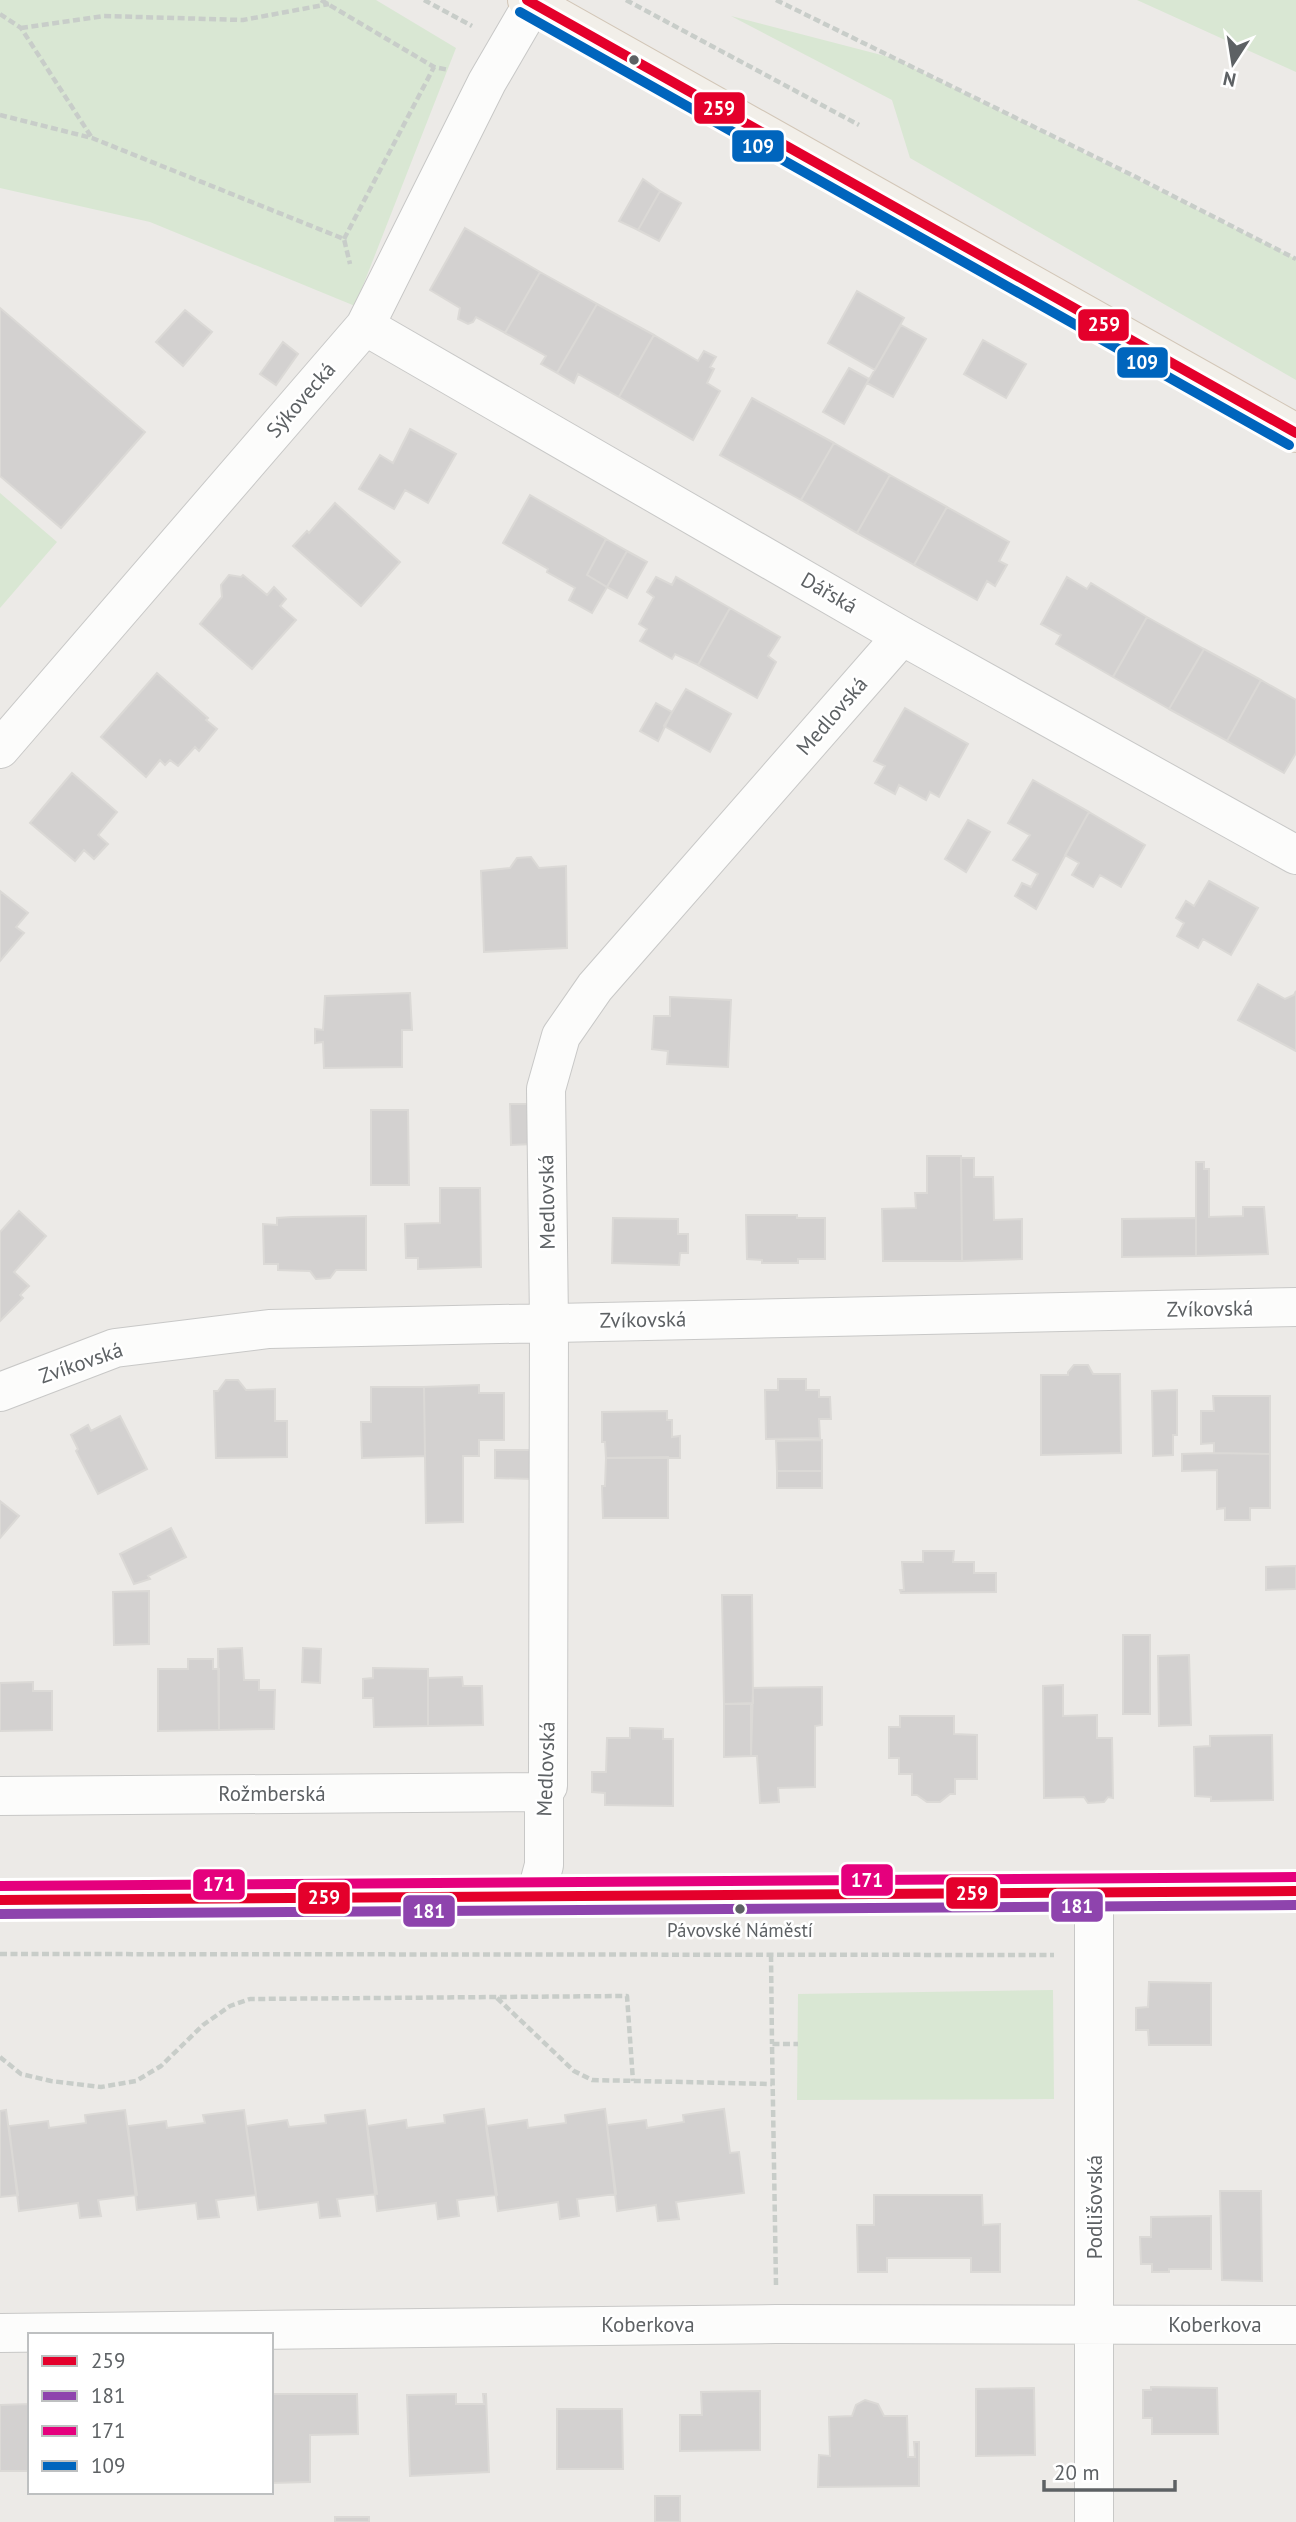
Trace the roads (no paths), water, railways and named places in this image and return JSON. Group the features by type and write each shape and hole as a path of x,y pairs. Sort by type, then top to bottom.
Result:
{"main road":[{"path":"530,2 1296,433"}],"street":[{"name":"Sýkovecká","path":"0,749 365,326 486,82 530,2"},
{"name":"Dářská","path":"365,326 902,636 1296,855"},
{"name":"Medlovská","path":"536,1895 544,1865 544,1792 548,1786 549,1322 546,1089 561,1036 595,986 902,636"},
{"name":"Zvíkovská","path":"0,1392 115,1348 269,1329 1296,1307"},
{"name":"Rožmberská","path":"0,1796 544,1792"},
{"path":"0,1900 1296,1891"},
{"name":"Podlišovská","path":"1094,1892 1094,2522"},
{"name":"Koberkova","path":"0,2333 776,2324 1296,2325"}],"place":[{"name":"Pávovské Náměstí","path":"740,1909"}]}
